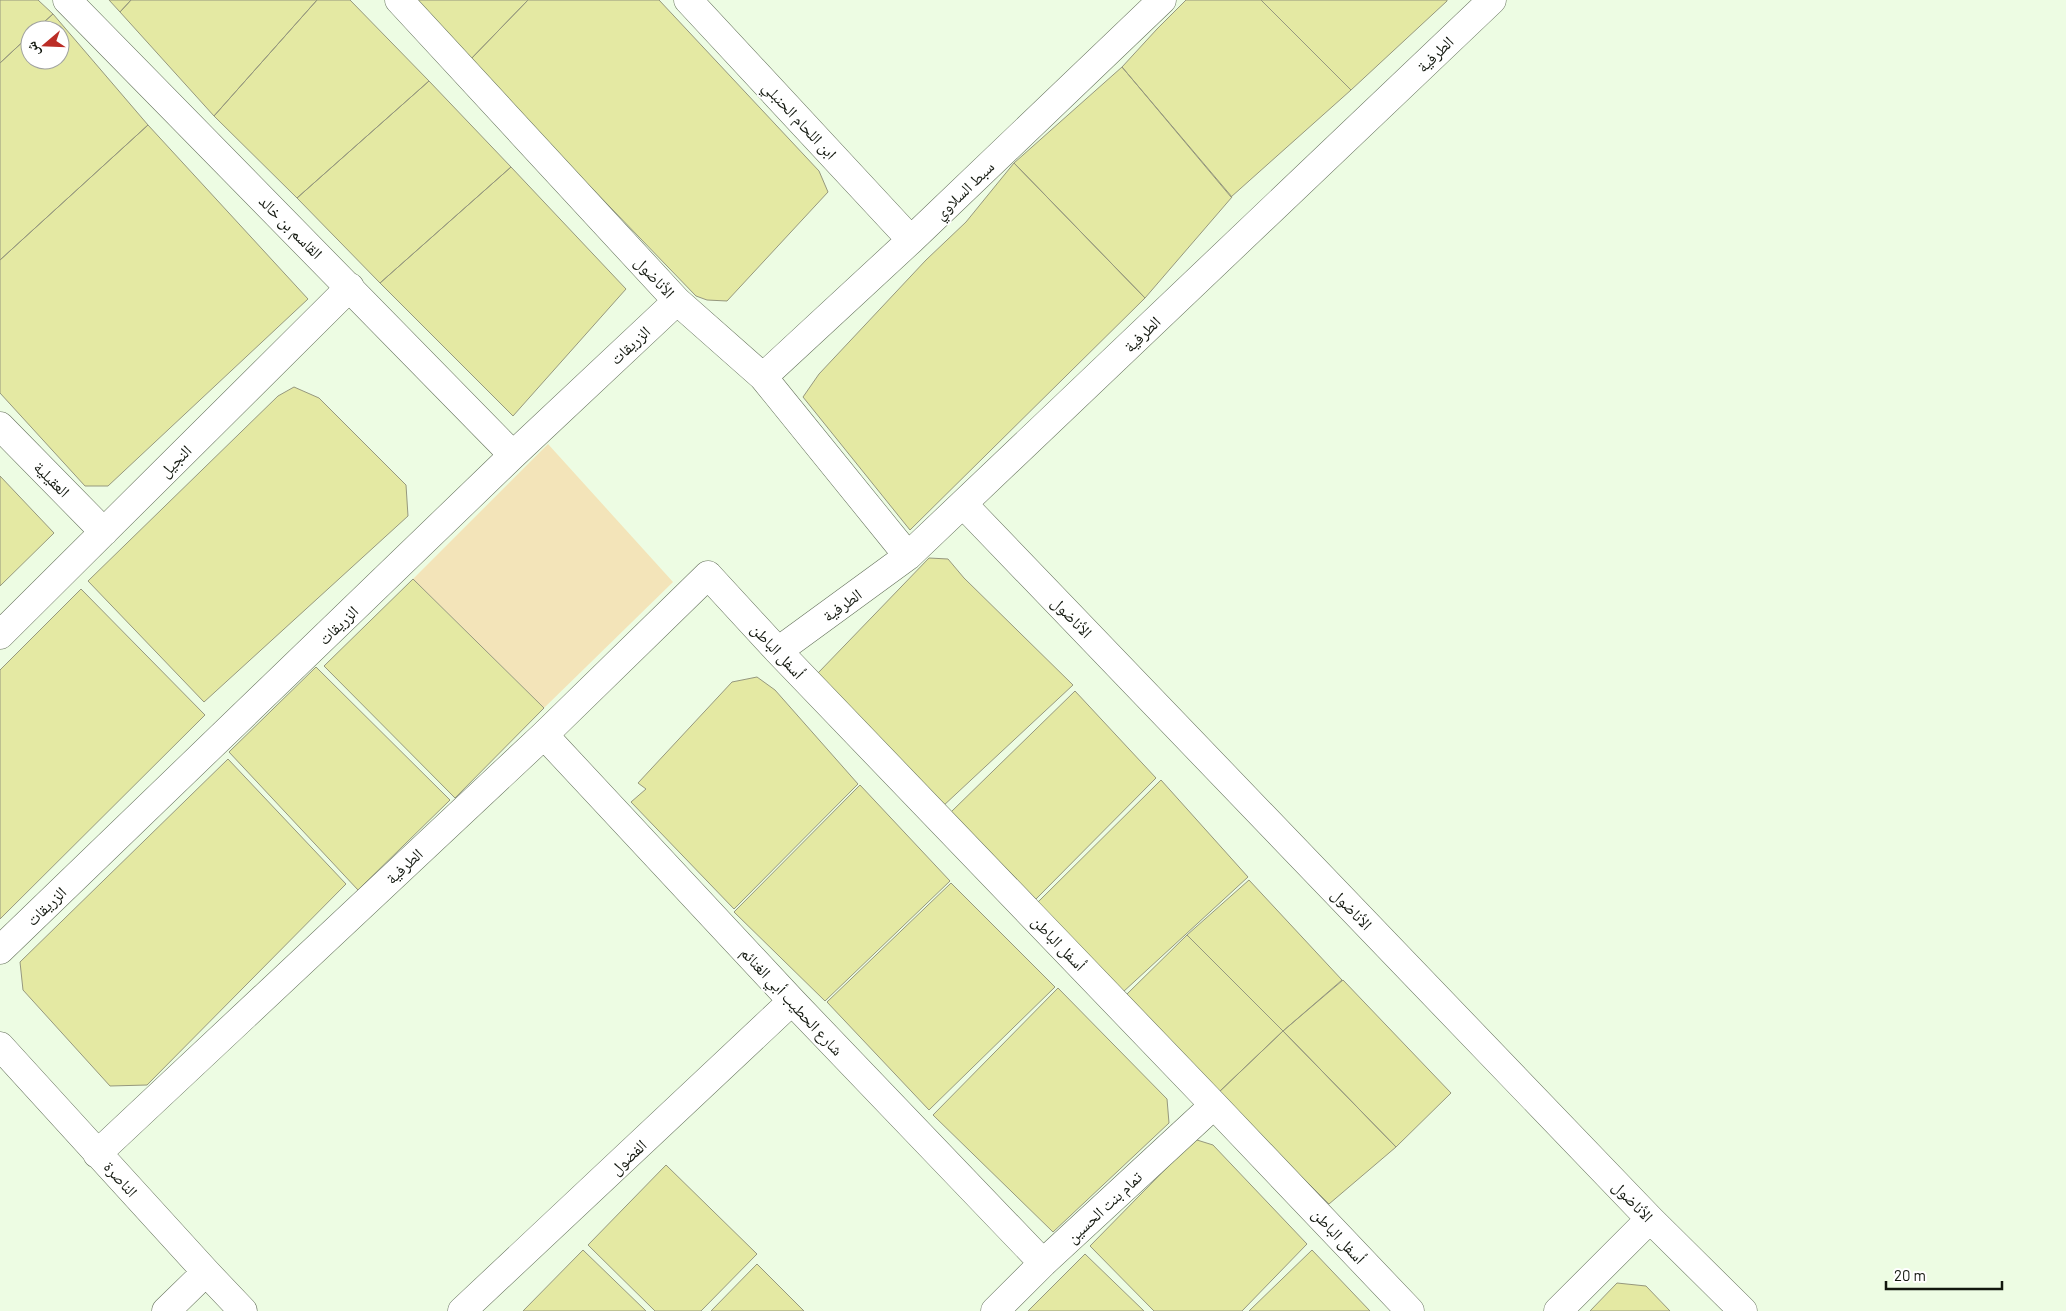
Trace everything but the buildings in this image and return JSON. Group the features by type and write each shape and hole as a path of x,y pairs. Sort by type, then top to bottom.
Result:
{"street":[{"name":"القاسم بن خالد","path":"67,0 513,455"},
{"name":"الأناضول","path":"398,0 677,301 763,377 908,556"},
{"name":"ابن اللحام الحنبلي","path":"688,0 911,240"},
{"name":"سبط السلاوي","path":"763,377 911,240 1162,0"},
{"name":"الطرفية","path":"778,651 908,556 1492,0"},
{"name":"النجيل","path":"0,635 350,287"},
{"name":"الزريقات","path":"0,950 513,455 677,301"},
{"name":"العقيلية","path":"0,426 104,532"},
{"name":"الأناضول","path":"964,504 1650,1219 1744,1311"},
{"name":"الطرفية","path":"97,1154 544,735 708,575"},
{"name":"أسفل الباطن","path":"708,575 778,651 1410,1311"},
{"name":"شارع الحطيب أبي الغنائم","path":"544,735 792,1001 1043,1262"},
{"name":"الفضول","path":"462,1311 792,1001"},
{"name":"الناصرة","path":"0,1046 243,1311"},
{"name":"تمام بنت الحسين","path":"995,1311 1043,1262 1214,1105"},
{"path":"1558,1311 1650,1219"},
{"path":"166,1311 206,1272"}],"shaded area":[{"path":"548,444 673,582 544,708 413,579"}]}
